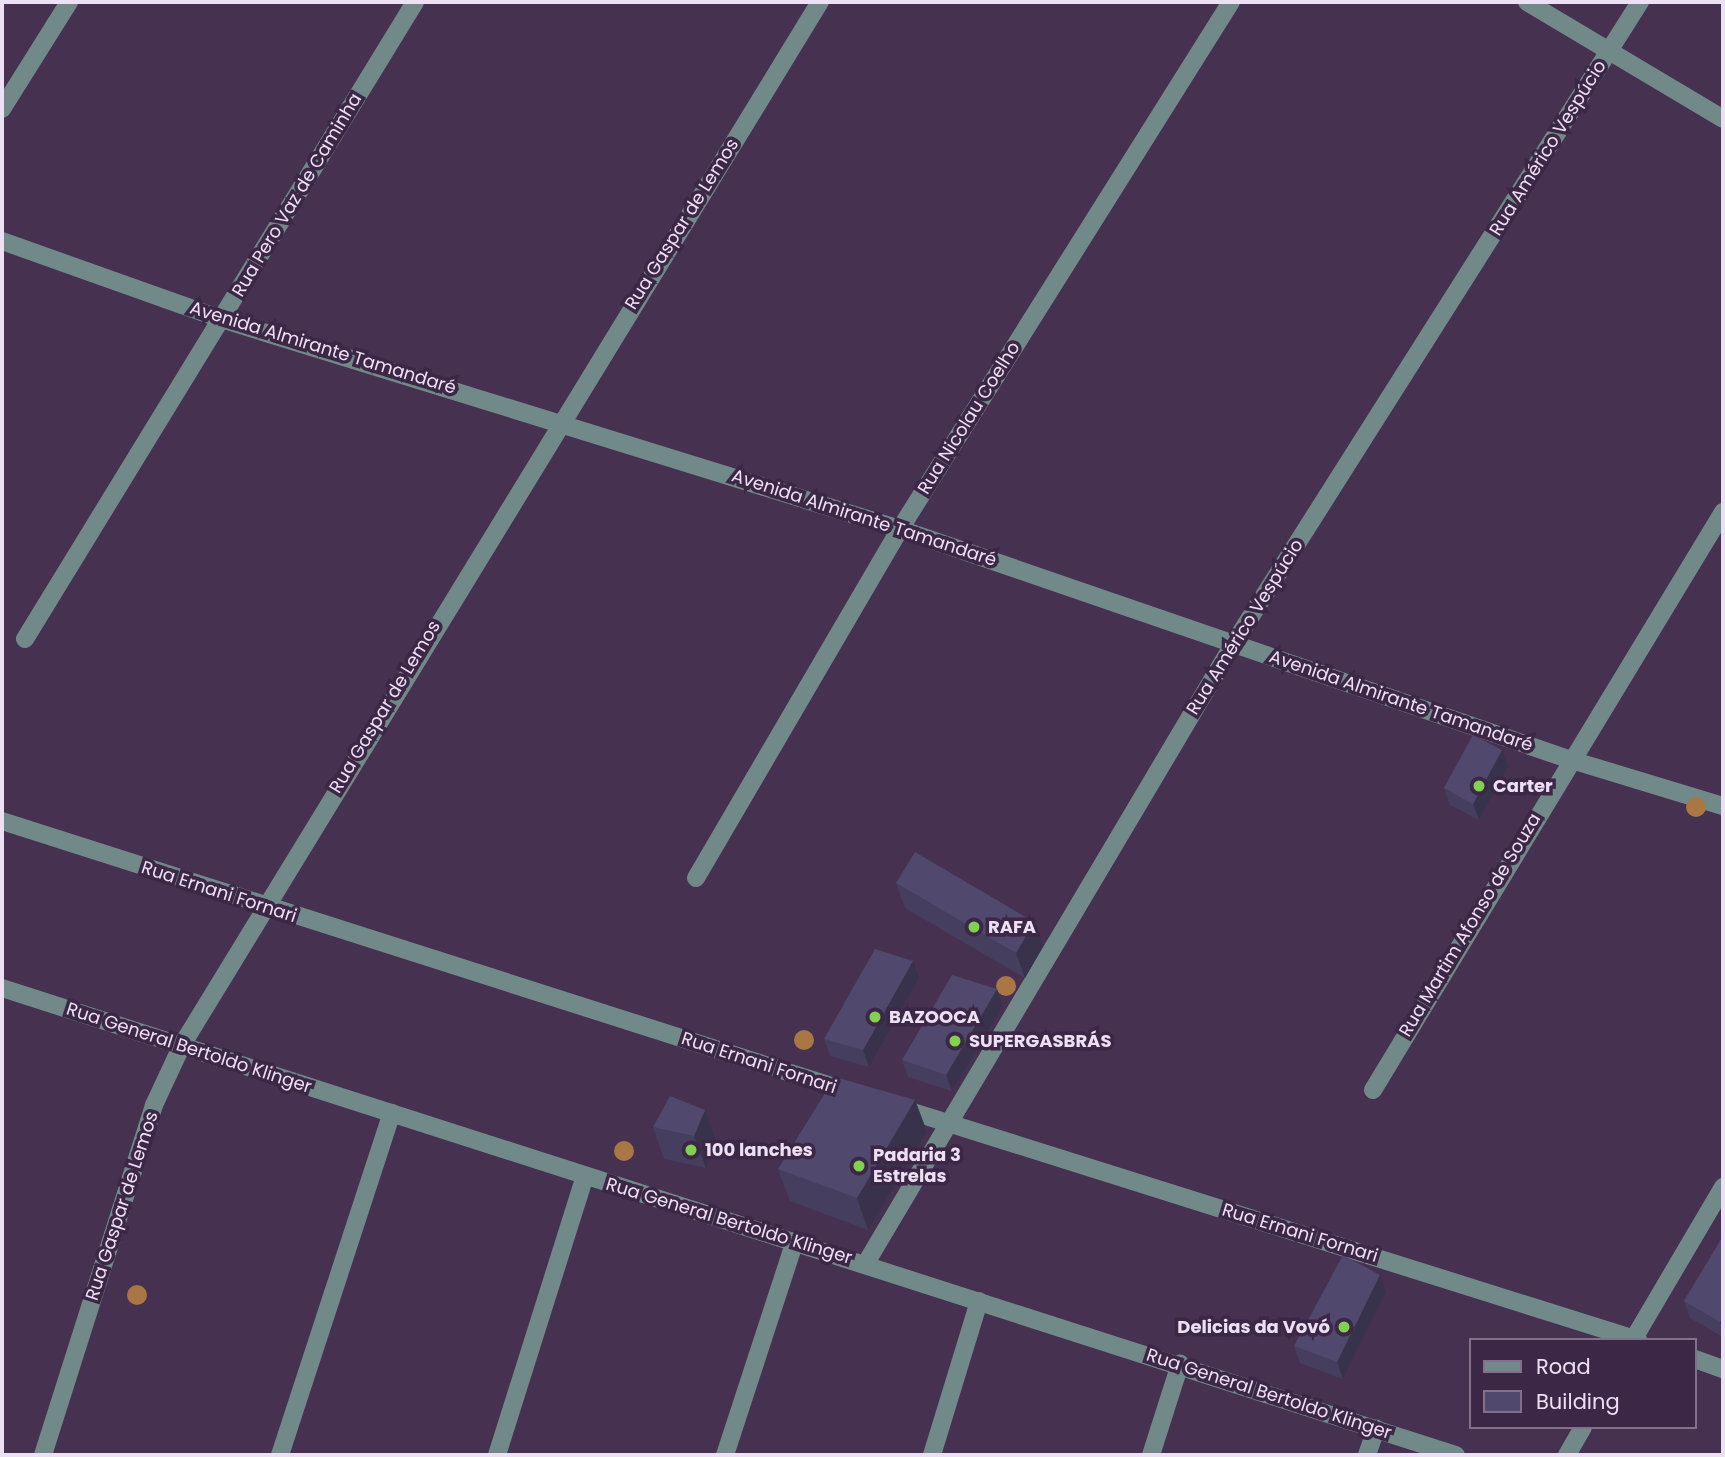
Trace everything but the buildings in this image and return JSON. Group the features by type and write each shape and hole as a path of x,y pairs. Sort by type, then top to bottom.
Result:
{"street":[{"path":"2,109 69,2"},
{"name":"Rua Pero Vaz de Caminha","path":"25,639 415,2"},
{"name":"Rua Gaspar de Lemos","path":"43,1455 154,1105 183,1045 263,906 820,2"},
{"name":"Rua Nicolau Coelho","path":"696,877 900,529 1231,2"},
{"path":"1527,2 1723,118"},
{"name":"Rua Américo Vespúcio","path":"866,1263 945,1122 1234,643 1640,2"},
{"name":"Avenida Almirante Tamandaré","path":"2,241 221,319 561,420 900,529 1567,759 1723,806"},
{"name":"Rua Martim Afonso de Souza","path":"1373,1090 1567,759 1723,512"},
{"name":"Rua Ernani Fornari","path":"2,821 263,906 1632,1338"},
{"name":"Rua General Bertoldo Klinger","path":"2,988 1181,1364 1456,1455"},
{"path":"280,1455 392,1113"},
{"path":"497,1455 585,1176"},
{"path":"1636,1338 1723,1187"},
{"path":"725,1455 794,1241"},
{"path":"932,1455 979,1301"},
{"path":"1697,1361 1723,1369"},
{"path":"1151,1455 1181,1364"},
{"path":"1367,1455 1376,1429"},
{"path":"1567,1455 1582,1429"}],"place":[{"name":"Carter","path":"1479,786"},
{"name":"RAFA","path":"974,927"},
{"name":"BAZOOCA","path":"875,1017"},
{"name":"SUPERGASBRÁS","path":"955,1041"},
{"name":"100 lanches","path":"691,1150"},
{"name":"Padaria 3 Estrelas","path":"859,1166"},
{"name":"Delicias da Vovó","path":"1344,1327"}]}
